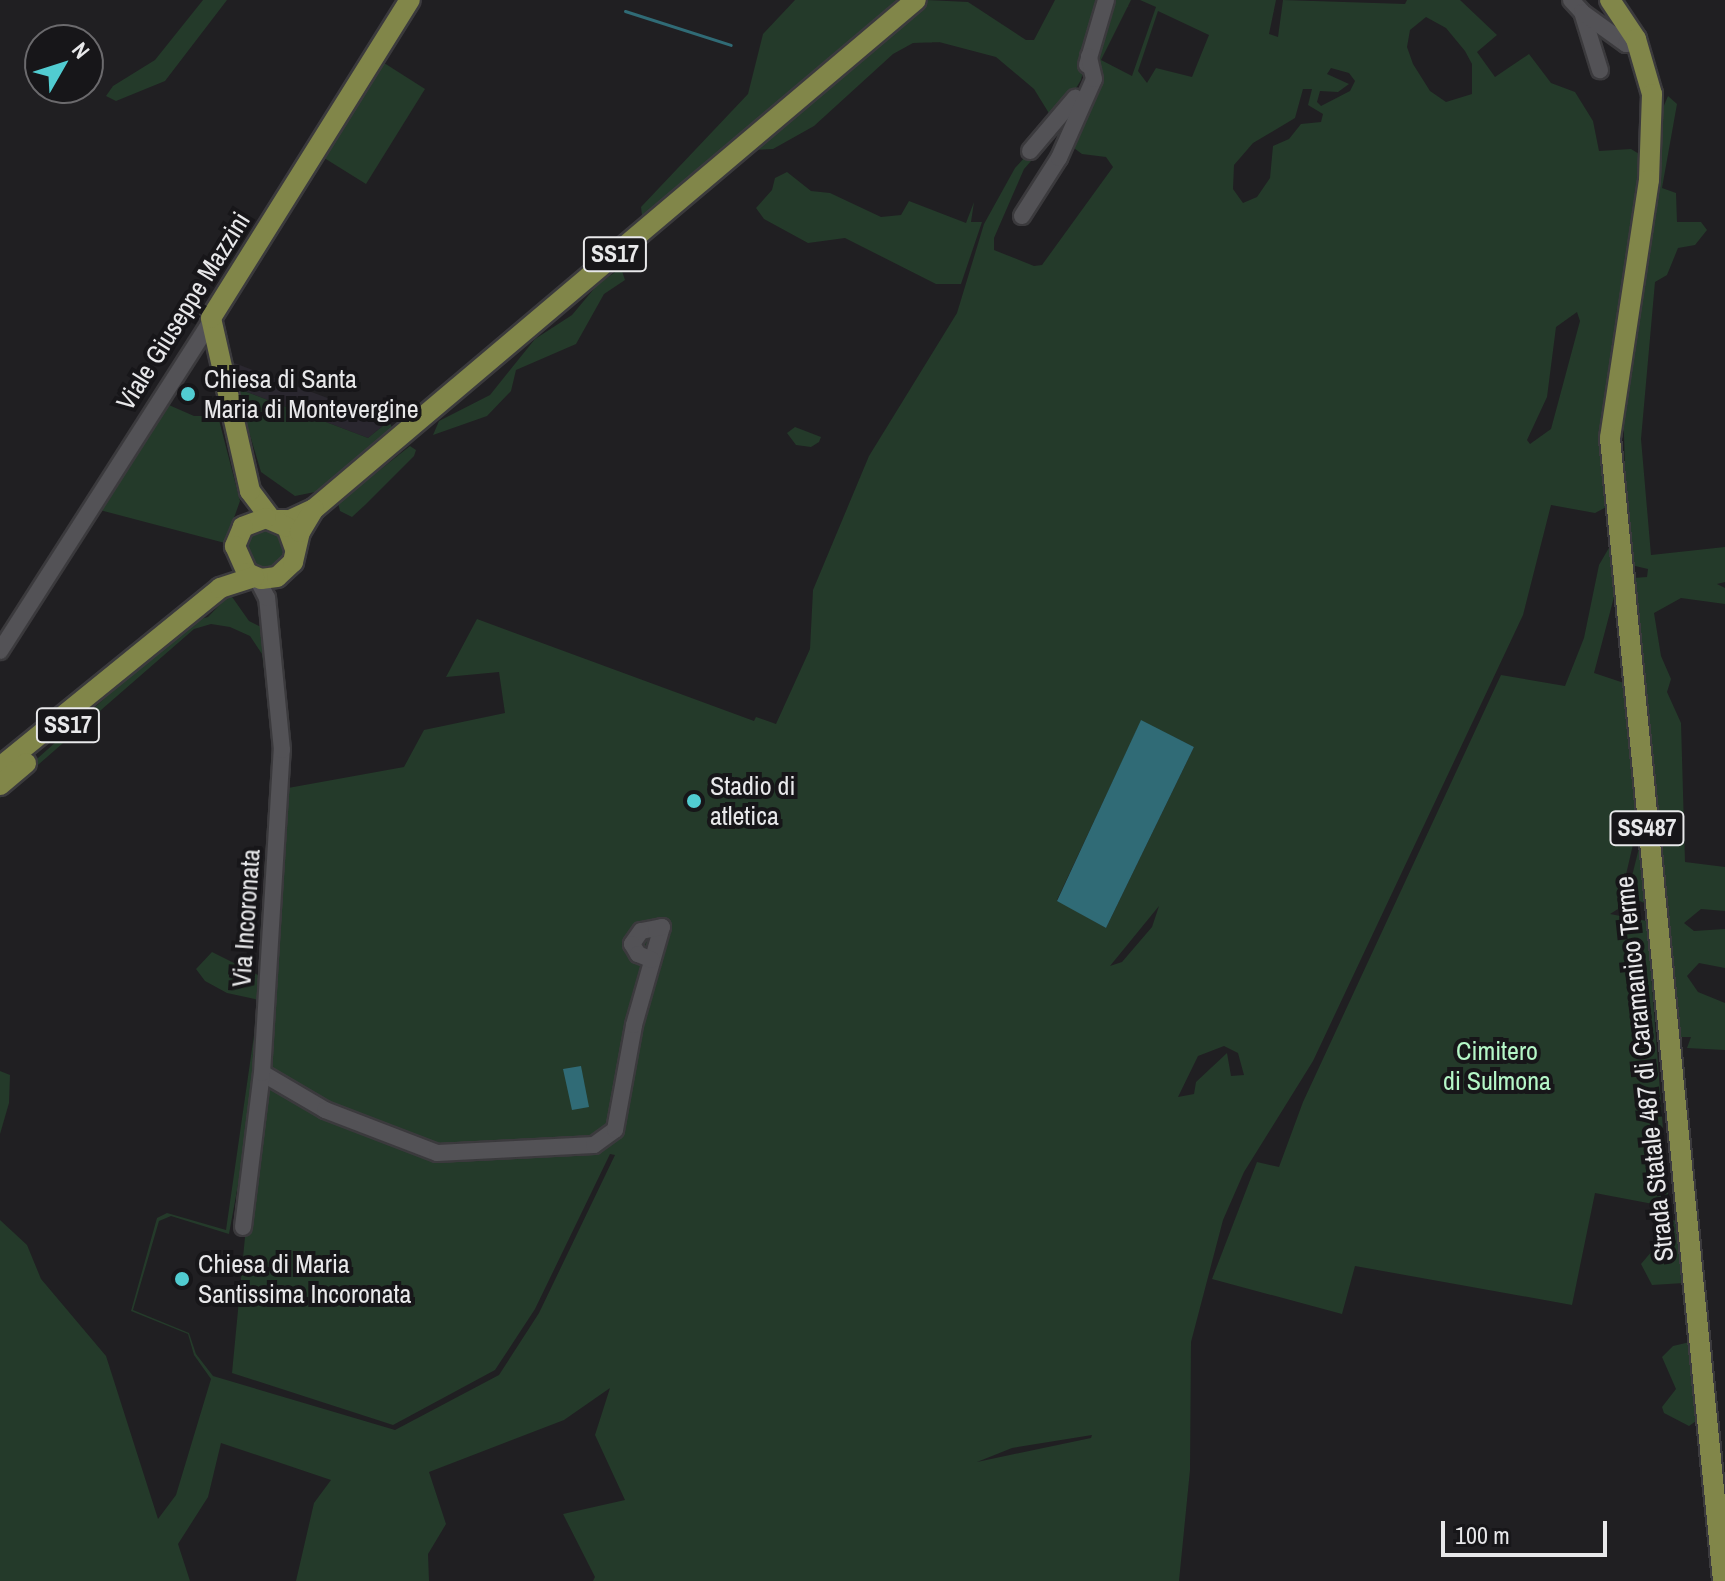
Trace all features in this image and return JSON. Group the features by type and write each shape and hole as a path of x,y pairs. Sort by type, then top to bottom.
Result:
{"main road":[{"name":"Viale Giuseppe Mazzini","path":"210,323 410,0"},
{"name":"SS17","path":"272,519 290,520 314,509 916,0"},
{"name":"SS487","path":"1610,0 1636,39"},
{"name":"Strada Statale 487 di Caramanico Terme","path":"1636,39 1649,76 1649,180 1610,438 1723,1581"},
{"path":"210,323 250,491 272,519 290,531 295,549 281,575 256,578 235,555 250,491"},
{"name":"SS17","path":"295,549 314,509"},
{"path":"241,530 254,520 272,519"},
{"name":"SS17","path":"220,588 235,555"},
{"name":"SS17","path":"0,785 220,588 243,577 256,578"},
{"name":"SS17","path":"5,761 134,662"}],"street":[{"path":"1030,151 1070,107 1106,0"},
{"path":"1576,6 1626,44 1636,39"},
{"path":"1576,6 1600,70"},
{"path":"1022,216 1059,158 1094,79 1089,57"},
{"name":"Viale Giuseppe Mazzini","path":"0,651 187,353 210,323"},
{"path":"187,353 203,347 215,350"},
{"name":"Via Incoronata","path":"268,613 281,575"},
{"name":"Via Incoronata","path":"243,1227 262,1073 282,750 268,613 256,578"},
{"path":"262,1073 325,1110 437,1153 594,1145 615,1130 634,1025 652,960"}],"shaded area":[{"path":"229,361 389,421 368,438 236,388"}],"green space":[{"path":"203,0 227,0 165,81 116,101 106,96 113,86 155,60"},
{"path":"795,0 907,0 643,224 641,207 748,94 763,34"},
{"path":"927,0 968,2 1026,40 1034,40 1055,0 1131,0 1101,60 1132,76 1156,7 1140,0 1276,0 1269,34 1278,37 1283,0 1405,4 1407,0 1460,0 1497,35 1477,52 1495,77 1529,54 1551,83 1575,92 1593,121 1599,151 1631,149 1649,160 1617,384 1614,503 1595,513 1551,505 1523,615 1313,1061 1244,1172 1223,1220 1191,1342 1190,1470 1179,1581 593,1581 595,1577 563,1514 625,1500 595,1435 610,1388 564,1420 429,1472 446,1524 428,1554 429,1581 296,1581 314,1503 331,1480 221,1443 208,1497 178,1544 190,1581 0,1581 0,1220 27,1245 41,1279 106,1356 158,1519 176,1495 211,1379 194,1355 188,1334 131,1311 157,1218 167,1213 226,1230 259,1000 227,993 205,981 196,969 212,952 260,976 274,748 262,654 250,636 230,627 211,624 194,629 0,798 0,792 190,622 208,617 230,594 249,621 261,627 277,749 256,1086 229,1234 171,1216 159,1221 133,1310 189,1333 196,1354 213,1376 395,1430 499,1375 539,1313 615,1155 610,1154 535,1309 495,1370 393,1425 232,1373 288,788 404,767 424,730 505,713 499,672 446,677 477,619 754,721 756,717 776,724 810,649 813,590 869,456 957,313 984,224 1015,168 1070,107 1084,81 1090,44 1081,80 1055,123 1034,89 996,57 939,42 913,43 893,54 814,126 773,149 749,150","holes":["1158,11 1209,35 1192,77 1156,68 1147,83 1138,71","1426,17 1446,28 1472,64 1472,94 1446,102 1430,91 1413,64 1407,47 1410,30","1331,68 1349,73 1355,81 1350,91 1321,106 1317,102 1320,91 1338,92 1349,84 1327,74","1303,89 1312,89 1308,105 1323,114 1321,122 1301,124 1289,139 1273,146 1270,178 1257,197 1243,203 1233,189 1234,165 1253,143 1295,118","1055,134 1082,154 1106,157 1113,167 1042,265 1034,266 994,250 994,238 1024,169","1577,312 1580,321 1551,429 1530,444 1527,440 1547,397 1556,327","1141,721 1194,747 1106,928 1057,900","1159,906 1152,927 1122,962 1110,966","1224,1046 1238,1053 1244,1075 1231,1076 1227,1053 1196,1082 1194,1094 1178,1097 1198,1056","1092,1435 1091,1438 977,1462 1012,1448"]},
{"path":"381,61 425,89 366,184 321,156"},
{"path":"1668,96 1677,104 1662,188 1676,193 1677,222 1701,222 1707,230 1695,245 1678,248 1667,275 1655,282 1641,439 1651,555 1725,547 1725,582 1717,584 1725,588 1725,604 1681,598 1654,613 1661,656 1671,679 1667,692 1681,723 1685,862 1725,867 1725,911 1701,909 1684,923 1694,931 1725,929 1725,968 1699,963 1687,976 1698,992 1725,1003 1725,1050 1687,1048 1691,1037 1677,1037 1633,578 1647,577 1648,569 1631,565 1626,503 1623,403 1660,115"},
{"path":"787,172 811,191 830,193 881,217 901,215 909,201 966,223 974,202 971,222 982,222 961,284 936,284 845,238 808,243 764,219 756,208 772,190 775,178"},
{"path":"621,268 625,280 604,294 576,344 516,370 511,391 487,416 433,435 439,421 490,395 535,339 572,315 598,284"},
{"path":"236,388 368,438 389,421 394,432 330,489 295,496 261,472"},
{"path":"162,402 194,416 218,416 240,501 225,543 96,509"},
{"path":"795,427 821,437 819,442 811,447 796,445 787,433"},
{"path":"410,446 416,450 414,456 365,505 352,517 340,511 338,503"},
{"path":"257,526 280,530 289,551 277,570 254,571 241,544"},
{"name":"Cimitero di Sulmona","path":"1610,546 1619,578 1594,673 1627,684 1641,810 1618,909 1610,914 1647,921 1669,1207 1595,1193 1572,1305 1355,1266 1342,1314 1212,1279 1257,1162 1279,1167 1303,1102 1501,675 1565,686 1584,638 1599,565"},
{"path":"1643,832 1652,906 1627,896"},
{"path":"0,1071 10,1075 9,1103 0,1134"},
{"path":"1680,1219 1684,1283 1652,1285 1641,1264 1658,1244 1664,1223"},
{"path":"1690,1342 1699,1419 1689,1426 1664,1413 1662,1407 1676,1389 1662,1357 1673,1346"}],"water":[{"path":"1141,720 1194,747 1106,928 1057,901"},
{"path":"581,1066 589,1107 572,1110 563,1069"}],"waterway":[{"path":"625,11 731,45"}],"place":[{"name":"Chiesa di Santa Maria di Montevergine","path":"188,394"},
{"name":"Stadio di atletica","path":"694,801"},
{"name":"Chiesa di Maria Santissima Incoronata","path":"182,1279"}]}
